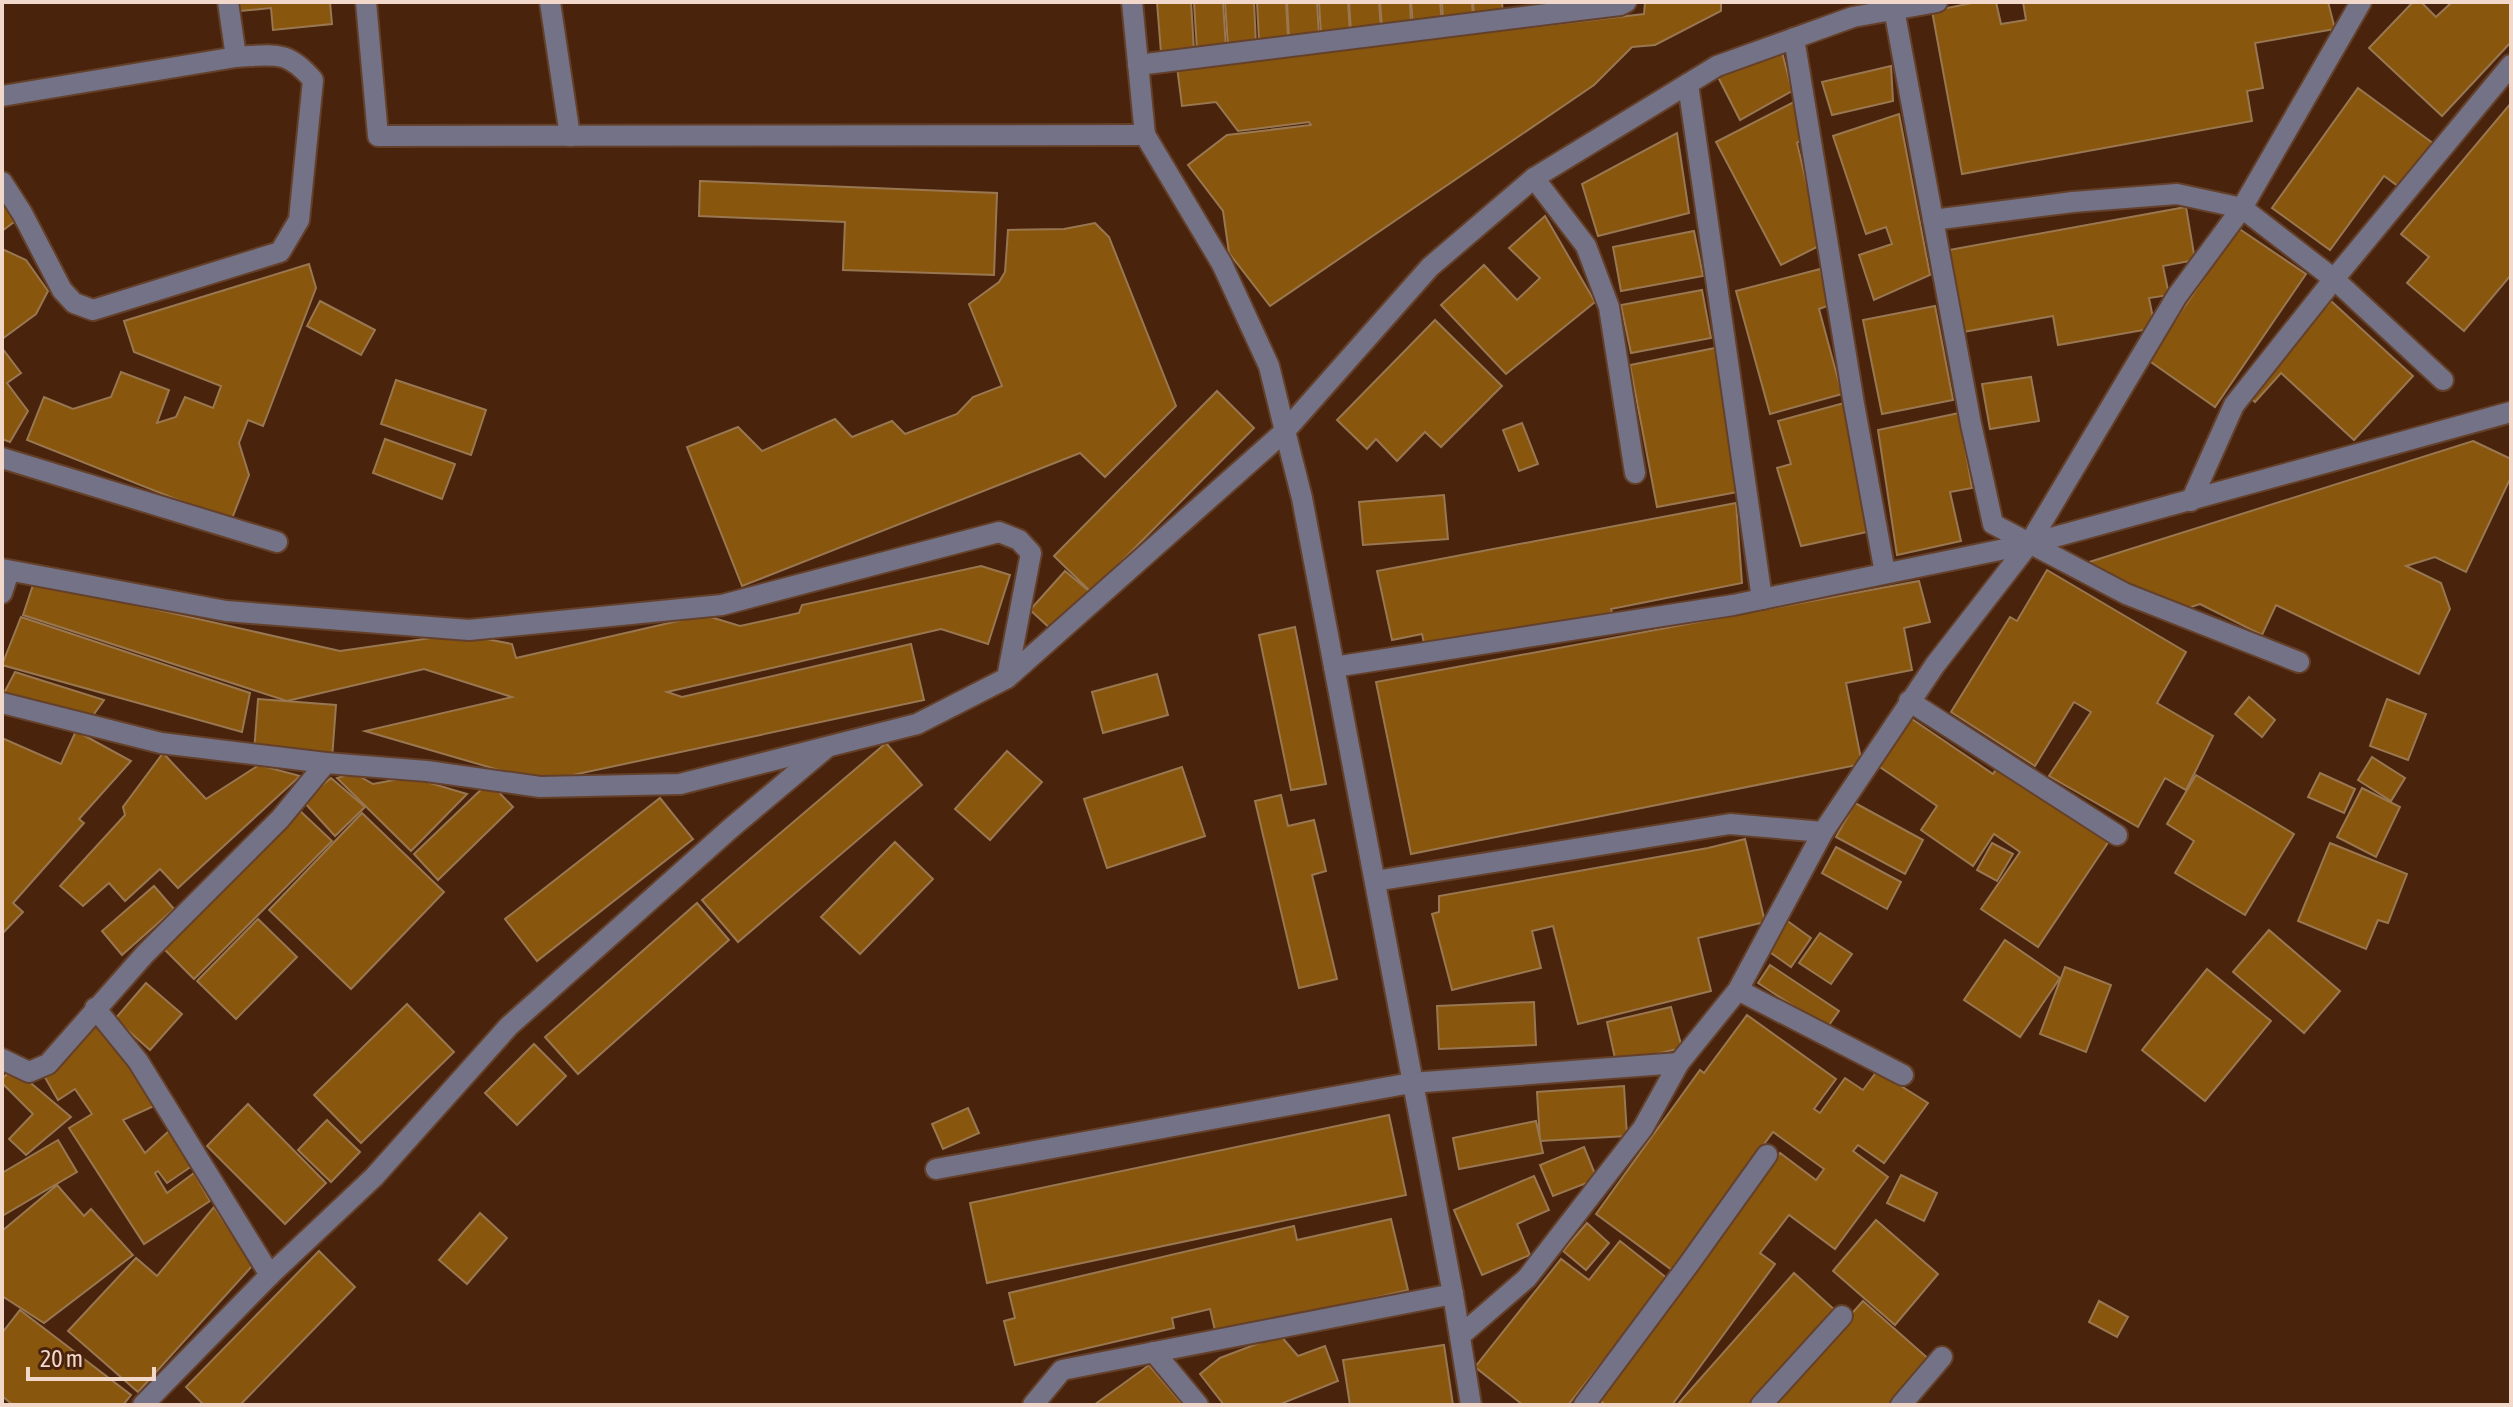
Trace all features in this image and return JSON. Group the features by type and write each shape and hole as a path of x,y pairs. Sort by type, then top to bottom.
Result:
{"street":[{"path":"228,2 236,57"},
{"path":"366,2 378,136 1145,135"},
{"path":"550,2 570,136"},
{"path":"1132,2 1145,135 1222,264 1269,366 1302,498 1453,1294 1471,1405"},
{"path":"1138,65 1626,2"},
{"path":"2,703 161,743 326,763 427,771 540,787 680,784 917,724 1007,678 1285,431 1430,267 1534,178 1717,66 1853,17 1937,2"},
{"path":"1460,1336 1527,1278 1643,1128 1679,1063 1738,990 1823,832 1909,701 2029,544 2177,296 2242,208 2361,2"},
{"path":"1894,9 1971,424 1993,524 2126,594 2299,662"},
{"path":"1794,38 1885,573"},
{"path":"2,96 236,57 280,55 299,62 313,80 299,220 280,252 93,310 74,303 62,290 22,213 2,182"},
{"path":"2191,501 2234,405 2511,65"},
{"path":"1688,84 1762,599"},
{"path":"1534,178 1586,246 1609,307 1635,473"},
{"path":"1933,220 2073,202 2177,194 2242,208 2334,279 2443,380"},
{"path":"1334,667 1762,599 2029,544 2511,412"},
{"path":"2,458 277,542"},
{"path":"2,593 5,570 226,611 469,630 722,605 999,532 1019,540 1031,553 1007,678"},
{"path":"1909,701 2117,835"},
{"path":"143,1405 270,1275 374,1177 509,1026 731,828 825,749"},
{"path":"2,1059 29,1072 48,1064 95,1008 280,819 326,763"},
{"path":"1375,881 1730,824 1823,832"},
{"path":"1738,990 1903,1075"},
{"path":"95,1008 138,1061 270,1275"},
{"path":"936,1169 1411,1083 1679,1063"},
{"path":"1584,1405 1767,1155"},
{"path":"1033,1405 1062,1370 1453,1294"},
{"path":"1761,1405 1842,1316"},
{"path":"1154,1352 1198,1405"},
{"path":"1901,1405 1942,1357"}],"building":[{"path":"239,2 330,2 332,24 273,30 271,8 240,11"},
{"path":"1157,2 1191,2 1194,51 1161,53"},
{"path":"1194,2 1223,2 1226,48 1197,50"},
{"path":"1225,2 1254,2 1256,45 1228,46"},
{"path":"1257,2 1286,2 1288,38 1259,40"},
{"path":"1287,2 1317,2 1319,35 1289,37"},
{"path":"1319,2 1348,2 1350,33 1321,34"},
{"path":"1349,2 1379,2 1381,29 1351,31"},
{"path":"1380,2 1410,2 1411,25 1382,27"},
{"path":"1411,2 1440,2 1442,22 1413,24"},
{"path":"1442,2 1472,2 1473,18 1443,20"},
{"path":"1473,2 1502,2 1503,15 1474,16"},
{"path":"1645,2 1721,2 1721,11 1655,45 1632,47 1594,85 1270,306 1229,253 1223,211 1188,165 1227,135 1311,125 1309,122 1238,131 1216,102 1182,106 1177,67 1644,14"},
{"path":"1977,2 1996,2 2001,24 2026,20 2023,2 2328,2 2335,29 2255,43 2263,88 2247,91 2252,121 1962,174 1932,11"},
{"path":"2413,2 2421,2 2436,17 2452,2 2511,2 2511,42 2442,116 2369,48"},
{"path":"1782,52 1792,91 1740,120 1716,73"},
{"path":"1891,66 1893,101 1832,115 1822,82"},
{"path":"2358,88 2434,144 2402,189 2384,176 2330,250 2272,208"},
{"path":"1796,101 1806,136 1797,143 1821,245 1781,265 1716,142"},
{"path":"2511,103 2511,275 2464,331 2407,283 2429,257 2401,234"},
{"path":"1899,114 1930,275 1874,300 1859,255 1892,244 1886,227 1866,234 1833,136"},
{"path":"1677,133 1689,213 1598,236 1582,184"},
{"path":"700,181 997,193 994,275 843,270 845,222 699,216"},
{"path":"2,198 18,219 2,231"},
{"path":"2186,207 2195,260 2163,266 2169,295 2149,298 2155,328 2058,345 2053,316 1963,332 1949,250"},
{"path":"1545,216 1595,302 1506,374 1441,305 1484,265 1517,300 1540,278 1509,248"},
{"path":"1095,223 1109,237 1176,406 1105,477 1080,453 742,586 687,447 738,427 762,451 835,419 852,437 892,421 905,434 957,414 973,397 1002,386 969,304 999,282 1005,272 1008,230 1064,229"},
{"path":"2238,228 2306,274 2215,407 2148,360"},
{"path":"1694,231 1703,276 1621,291 1613,247"},
{"path":"2,249 26,260 48,291 36,314 2,339"},
{"path":"309,264 316,288 263,426 248,420 239,443 249,475 231,521 27,440 44,397 73,409 111,397 121,372 169,390 157,423 176,417 185,397 213,408 221,386 134,352 124,321"},
{"path":"1820,269 1830,305 1819,309 1842,394 1770,414 1736,291"},
{"path":"1702,290 1711,338 1631,353 1621,305"},
{"path":"320,301 375,330 361,355 307,326"},
{"path":"2331,301 2413,376 2354,440 2281,373 2255,402 2247,395"},
{"path":"1935,306 1953,400 1882,414 1863,320"},
{"path":"1435,320 1502,386 1441,447 1425,432 1397,461 1376,439 1367,449 1337,420"},
{"path":"2,348 21,373 7,383 28,411 10,442 2,439"},
{"path":"1715,348 1743,491 1657,507 1630,365"},
{"path":"2031,377 2039,421 1990,429 1982,384"},
{"path":"396,380 486,410 471,455 381,424"},
{"path":"1217,391 1254,428 1091,592 1054,556"},
{"path":"1844,403 1867,532 1801,546 1777,468 1791,464 1778,421"},
{"path":"1959,413 1972,488 1950,492 1961,541 1897,555 1878,430"},
{"path":"1522,423 1538,464 1519,471 1503,430"},
{"path":"385,439 455,464 442,499 373,473"},
{"path":"2473,441 2511,459 2511,477 2466,572 2435,557 2406,566 2441,583 2450,609 2419,674 2276,605 2262,635 2200,604 2182,610 2086,563"},
{"path":"1444,495 1448,539 1363,545 1359,502"},
{"path":"1736,503 1742,583 1611,609 1613,616 1425,648 1422,634 1392,640 1377,571"},
{"path":"981,566 1010,575 988,644 941,629 667,692 682,697 911,644 924,700 540,782 365,731 512,697 424,669 287,701 23,615 34,582 340,651 445,636 476,637 512,644 516,658 704,615 740,626 799,613 802,605"},
{"path":"2047,570 2186,652 2157,703 2213,736 2186,790 2165,778 2138,827 2049,776 2091,712 2074,702 2035,766 1951,712 2010,617 2017,621"},
{"path":"1065,571 1089,591 1053,631 1030,610"},
{"path":"1919,581 1930,622 1904,628 1912,670 1846,683 1862,764 1411,854 1376,682"},
{"path":"21,617 250,693 242,732 2,665"},
{"path":"1295,627 1326,784 1291,790 1259,635"},
{"path":"15,672 104,700 89,721 3,695"},
{"path":"1157,674 1168,715 1103,733 1092,692"},
{"path":"2249,697 2275,720 2262,737 2235,714"},
{"path":"258,699 336,705 332,759 254,752"},
{"path":"2387,699 2426,714 2408,760 2370,746"},
{"path":"1906,715 1993,774 2000,763 2111,838 2038,947 1981,909 2020,852 1994,834 1973,866 1921,830 1937,806 1874,763"},
{"path":"76,731 131,761 79,819 84,823 13,903 23,912 2,934 2,738 61,764"},
{"path":"886,743 922,785 738,942 702,900"},
{"path":"1007,751 1042,782 990,840 955,809"},
{"path":"163,753 206,799 259,765 300,776 178,888 160,869 125,901 109,883 83,906 60,886 125,815 123,807"},
{"path":"2372,757 2405,778 2391,801 2358,780"},
{"path":"1182,767 1205,836 1107,868 1084,799"},
{"path":"354,773 373,784 410,777 467,794 411,851 337,778"},
{"path":"2320,773 2355,789 2344,813 2308,797"},
{"path":"2196,775 2294,834 2245,915 2175,873 2194,841 2167,824"},
{"path":"331,778 365,807 335,836 303,801"},
{"path":"489,782 513,807 438,880 414,854"},
{"path":"2362,788 2400,807 2376,857 2337,837"},
{"path":"1281,795 1288,826 1314,820 1326,871 1312,875 1337,979 1299,988 1255,801"},
{"path":"660,798 693,839 537,961 505,919"},
{"path":"1855,803 1923,840 1905,874 1836,837"},
{"path":"298,809 332,841 194,979 162,947"},
{"path":"362,813 444,892 351,989 269,910"},
{"path":"1745,839 1765,922 1698,938 1711,991 1578,1024 1553,926 1532,931 1541,968 1452,990 1432,914 1439,912 1439,896"},
{"path":"895,842 933,879 860,954 821,917"},
{"path":"1992,843 2013,854 1997,881 1977,870"},
{"path":"2330,843 2407,874 2388,923 2378,920 2366,949 2298,921"},
{"path":"1836,847 1901,882 1887,909 1822,873"},
{"path":"154,886 174,909 122,955 102,931"},
{"path":"697,903 729,940 578,1074 545,1037"},
{"path":"1782,917 1811,938 1791,967 1764,948"},
{"path":"258,919 297,957 236,1019 197,981"},
{"path":"2269,930 2340,991 2304,1033 2233,972"},
{"path":"1820,933 1852,954 1831,984 1799,963"},
{"path":"2005,940 2060,978 2020,1037 1964,1000"},
{"path":"1770,965 1839,1011 1827,1028 1758,983"},
{"path":"2065,967 2111,985 2086,1052 2040,1034"},
{"path":"2207,969 2271,1021 2205,1101 2142,1050"},
{"path":"146,983 182,1014 150,1050 115,1019"},
{"path":"1534,1002 1536,1045 1439,1049 1437,1006"},
{"path":"407,1004 454,1052 361,1143 314,1095"},
{"path":"1671,1007 1682,1048 1616,1063 1607,1022"},
{"path":"1747,1015 1836,1079 1814,1109 1820,1113 1845,1078 1863,1090 1877,1071 1928,1103 1884,1163 1858,1145 1853,1151 1888,1177 1835,1249 1789,1215 1760,1253 1775,1264 1672,1405 1606,1405 1599,1400 1780,1153 1816,1180 1824,1169 1773,1132 1672,1270 1596,1214 1700,1070 1704,1073"},
{"path":"97,1020 125,1056 154,1106 123,1120 145,1153 171,1129 192,1166 167,1183 158,1171 155,1173 167,1193 194,1173 210,1201 144,1244 69,1128 92,1114 75,1089 58,1100 43,1074"},
{"path":"534,1044 566,1076 517,1125 485,1093"},
{"path":"13,1068 71,1117 26,1155 9,1139 33,1114 2,1083"},
{"path":"1624,1086 1627,1136 1540,1141 1537,1092"},
{"path":"248,1104 326,1183 285,1224 207,1146"},
{"path":"968,1108 979,1133 943,1149 932,1124"},
{"path":"1389,1115 1406,1195 987,1283 970,1203"},
{"path":"327,1120 360,1152 331,1182 298,1150"},
{"path":"1536,1121 1543,1153 1459,1169 1453,1138"},
{"path":"58,1140 77,1172 2,1216 2,1173"},
{"path":"1584,1147 1597,1179 1553,1196 1540,1165"},
{"path":"1901,1175 1937,1193 1924,1221 1887,1203"},
{"path":"1534,1176 1549,1210 1517,1224 1530,1255 1482,1275 1454,1210"},
{"path":"57,1185 84,1216 91,1209 133,1255 44,1323 2,1296 2,1231"},
{"path":"214,1207 253,1265 138,1392 68,1331 136,1258 157,1276"},
{"path":"480,1213 507,1238 467,1284 439,1260"},
{"path":"1391,1219 1408,1290 1216,1335 1210,1309 1172,1318 1174,1328 1015,1365 1004,1321 1015,1318 1009,1293 1294,1226 1297,1240"},
{"path":"1876,1220 1938,1274 1895,1325 1833,1271"},
{"path":"1587,1223 1609,1243 1586,1270 1563,1251"},
{"path":"1620,1241 1668,1279 1568,1405 1523,1405 1475,1367 1561,1259 1589,1280"},
{"path":"319,1251 355,1287 240,1405 204,1405 186,1387"},
{"path":"1794,1273 1837,1312 1755,1405 1677,1405"},
{"path":"1863,1301 1931,1361 1891,1405 1770,1405"},
{"path":"2099,1301 2128,1317 2117,1337 2089,1322"},
{"path":"20,1310 131,1395 123,1405 13,1405 2,1396 2,1333"},
{"path":"1280,1335 1298,1356 1325,1346 1338,1381 1278,1405 1224,1405 1200,1374 1220,1358"},
{"path":"1444,1345 1453,1405 1350,1405 1343,1360"},
{"path":"1149,1365 1183,1405 1094,1405"}]}
